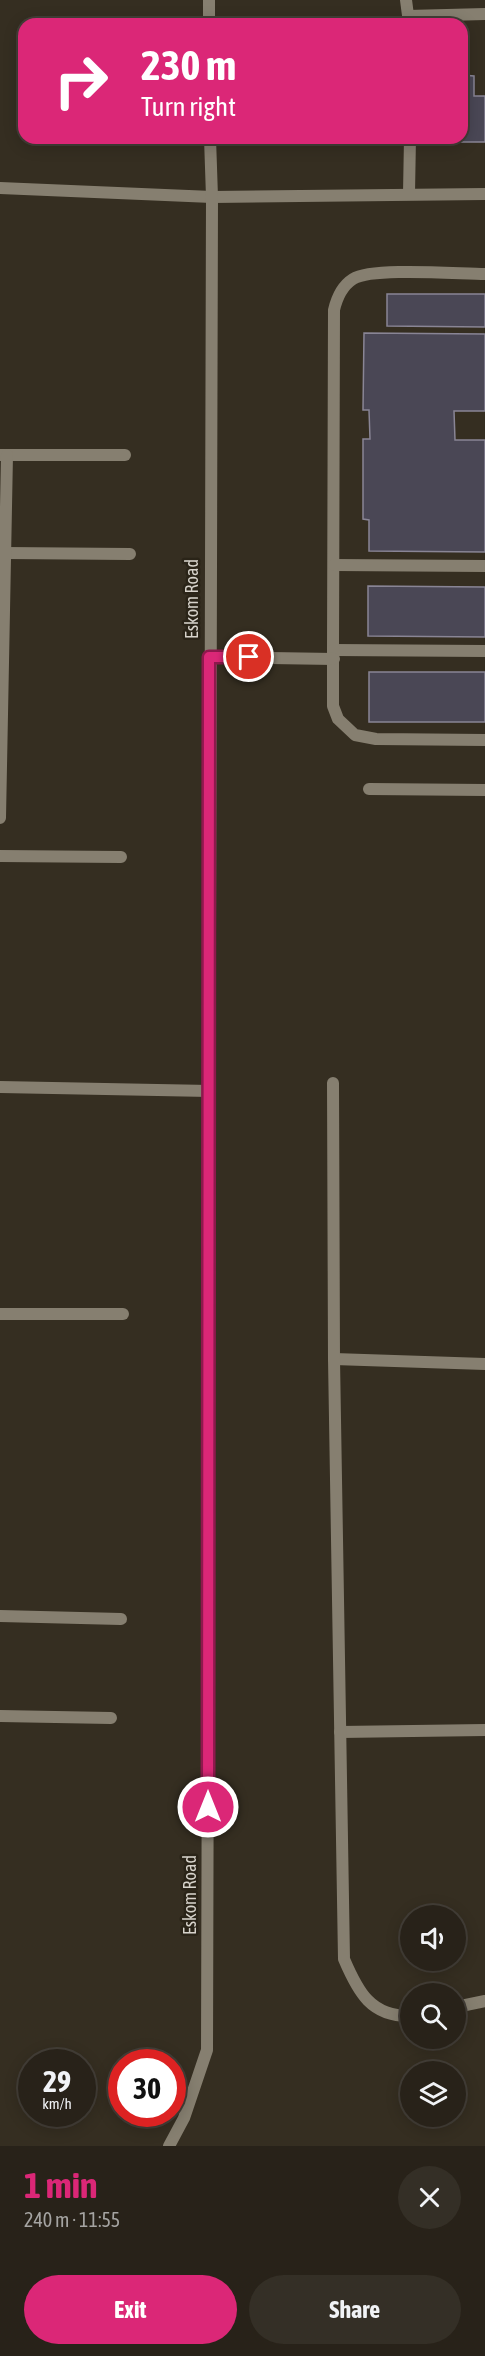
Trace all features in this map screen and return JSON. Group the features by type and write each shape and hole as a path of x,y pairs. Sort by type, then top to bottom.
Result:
{"street":[{"path":"209,18 210,0"},
{"path":"406,0 408,18"},
{"path":"434,18 485,14"},
{"name":"Eskom Road","path":"169,2146 184,2118 207,2050 212,197 210,144"},
{"path":"409,193 410,144"},
{"path":"0,188 212,197 409,193 485,194"},
{"path":"485,274 365,274 344,286 337,297 334,310 333,706 338,719 355,735 376,739 485,740"},
{"path":"0,818 4,553 3,454 125,455"},
{"path":"4,553 130,554"},
{"path":"334,565 485,566"},
{"path":"209,657 485,651"},
{"path":"369,789 485,790"},
{"path":"0,856 121,857"},
{"path":"333,1083 334,1359 344,1959 356,1988 380,2013 400,2015"},
{"path":"0,1087 210,1091"},
{"path":"0,1314 123,1314"},
{"path":"334,1359 485,1364"},
{"path":"0,1616 121,1619"},
{"path":"0,1716 111,1718"},
{"path":"340,1732 485,1730"},
{"path":"466,2005 485,2001"}],"building":[{"path":"468,76 474,76 474,96 485,96 485,142 468,142"},
{"path":"387,294 485,294 485,327 387,326"},
{"path":"364,333 485,334 485,411 454,411 455,440 485,440 485,552 369,551 369,520 363,519 363,439 370,439 369,410 363,410"},
{"path":"368,586 485,587 485,637 368,636"},
{"path":"369,672 485,672 485,722 369,722"}],"route":[{"path":"208,1807 209,657 249,657"}]}
